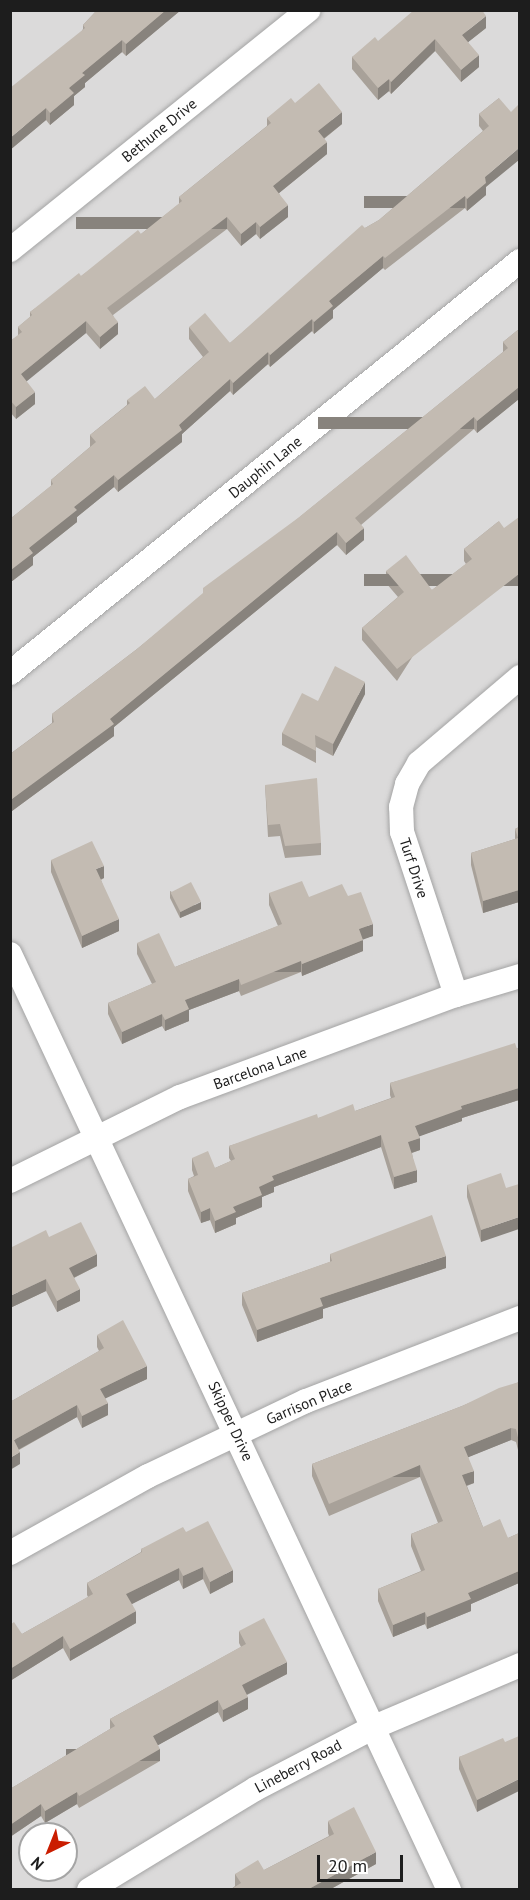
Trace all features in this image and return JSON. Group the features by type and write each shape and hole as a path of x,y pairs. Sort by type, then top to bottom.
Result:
{"street":[{"name":"Bethune Drive","path":"10,250 308,10"},
{"name":"Dauphin Lane","path":"10,673 519,261"},
{"name":"Turf Drive","path":"456,995 402,832 401,807 407,784 419,763 519,678"},
{"name":"Skipper Drive","path":"10,954 98,1136 450,1890"},
{"name":"Barcelona Lane","path":"10,1181 180,1097 456,995 519,976"},
{"name":"Garrison Place","path":"10,1553 148,1476 306,1401 519,1318"},
{"name":"Lineberry Road","path":"89,1890 255,1789 374,1727 519,1665"}],"shaded area":[{"path":"11,11 519,11 519,1889 11,1890"}],"building":[{"path":"97,10 166,10 126,44 122,40 82,73 85,75 69,88 74,93 50,113 46,108 10,138 10,88 85,28 83,25"},
{"path":"414,10 482,10 486,16 462,35 479,55 461,70 435,39 391,82 389,79 378,88 352,57 375,37 378,41"},
{"path":"319,83 342,112 318,131 327,142 273,186 288,205 260,227 256,222 241,234 227,217 107,308 118,322 100,337 86,321 21,374 35,392 16,407 10,400 10,341 22,332 18,327 32,315 30,312 79,273 81,276 138,230 141,234 182,201 179,197 271,123 267,118 291,98 295,103"},
{"path":"499,98 511,112 519,104 519,148 485,177 486,183 467,199 465,196 385,258 383,256 329,301 333,306 314,322 312,319 270,355 268,352 233,383 230,379 179,425 182,430 118,480 114,475 74,507 77,510 29,548 33,553 10,569 10,519 53,484 51,480 96,442 90,435 130,403 127,400 145,386 155,399 209,352 189,327 205,313 230,343 362,225 365,228 379,220 489,126 479,114"},
{"path":"519,329 519,387 477,421 474,417 355,518 364,528 346,543 337,532 110,719 114,724 12,799 10,797 10,754 54,722 52,714 137,649 203,593 203,588 298,518 508,348 503,342"},
{"path":"519,517 519,574 397,669 362,628 404,592 386,571 406,555 432,590 472,559 464,549 499,521 504,528"},
{"path":"335,666 365,682 333,744 315,735 316,751 282,733 302,693 318,701"},
{"path":"317,778 321,843 285,846 280,824 268,825 265,785"},
{"path":"519,827 519,890 483,901 471,853 518,838 515,829"},
{"path":"92,841 104,866 96,869 119,919 82,936 51,860"},
{"path":"302,881 309,897 342,884 348,896 361,892 373,924 359,929 363,940 241,985 239,979 185,1000 189,1009 165,1020 162,1014 122,1032 108,1003 156,982 137,943 159,933 175,967 282,924 269,893"},
{"path":"191,882 201,902 180,912 171,892"},
{"path":"515,1043 517,1049 519,1048 519,1088 461,1106 462,1109 415,1126 420,1138 408,1142 417,1170 394,1177 381,1135 272,1176 274,1180 259,1187 262,1195 233,1207 236,1212 215,1221 210,1208 201,1212 188,1179 198,1175 192,1158 208,1151 215,1168 235,1159 229,1146 317,1114 318,1118 353,1104 355,1111 395,1097 390,1083"},
{"path":"501,1173 506,1188 519,1184 519,1217 481,1230 467,1185"},
{"path":"432,1215 446,1256 320,1298 323,1306 257,1330 242,1293 332,1261 330,1254"},
{"path":"81,1222 97,1254 69,1268 80,1289 57,1301 46,1279 10,1296 10,1248 46,1230 49,1237"},
{"path":"123,1320 147,1366 100,1389 108,1403 82,1416 77,1405 14,1440 20,1452 10,1458 10,1402 104,1348 97,1335"},
{"path":"519,1382 519,1442 516,1429 511,1428 464,1447 474,1471 462,1475 483,1527 500,1519 508,1538 519,1533 519,1571 468,1593 471,1599 427,1617 425,1612 393,1625 378,1589 425,1570 411,1534 443,1521 420,1465 329,1504 312,1464"},
{"path":"208,1521 233,1570 210,1582 203,1567 183,1576 179,1568 126,1594 136,1611 70,1649 63,1636 10,1669 10,1625 14,1622 22,1634 93,1594 87,1583 142,1552 141,1549 183,1527 186,1532"},
{"path":"264,1618 287,1662 242,1685 248,1697 223,1710 218,1700 153,1736 160,1749 79,1796 77,1792 45,1811 41,1804 10,1825 10,1789 115,1726 110,1719 246,1644 239,1631"},
{"path":"519,1736 519,1779 477,1800 459,1757 503,1738 505,1742"},
{"path":"354,1807 376,1852 307,1890 230,1890 241,1883 235,1874 258,1860 264,1870 334,1834 328,1821"}]}
